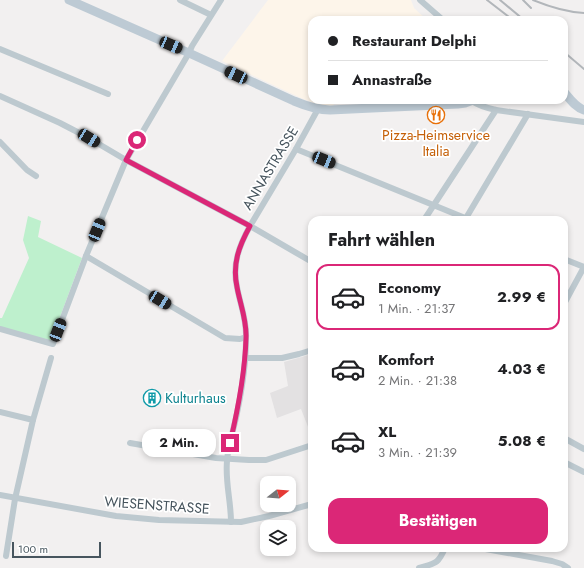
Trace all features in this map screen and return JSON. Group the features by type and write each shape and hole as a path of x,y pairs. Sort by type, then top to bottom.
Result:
{"main road":[{"path":"69,0 308,107 330,110 458,104"},
{"path":"568,97 578,108 584,110"}],"street":[{"path":"180,0 211,15"},
{"path":"0,329 53,344 86,256 126,160 192,46 221,0"},
{"path":"420,0 438,16"},
{"path":"0,49 108,94"},
{"path":"0,96 89,138 126,160 250,226 308,260"},
{"path":"476,104 496,110 584,122"},
{"name":"ANNASTRASSE","path":"231,522 231,511 226,479 227,459 237,412 245,358 246,337 245,322 236,286 236,258 250,226 318,109"},
{"path":"427,216 496,110"},
{"path":"470,216 528,114"},
{"path":"0,142 27,170 36,176"},
{"path":"296,149 461,216"},
{"path":"86,256 225,338 240,339 246,337"},
{"path":"568,261 584,267 568,297"},
{"path":"245,358 282,358 308,351"},
{"path":"6,556 15,499 33,420 51,358"},
{"path":"0,412 33,420"},
{"path":"568,440 584,448"},
{"path":"130,443 216,458 249,460 266,460 308,446"},
{"path":"568,464 584,472"},
{"name":"WIESENSTRASSE","path":"0,496 116,516 159,520 241,522 308,505"},
{"path":"419,568 434,564 440,560 443,552"},
{"path":"502,552 552,561 562,564 568,568"}],"shaded area":[{"path":"268,0 411,0 414,8 423,16 308,16 308,101 222,61"},
{"path":"316,104 334,104 333,107"},
{"path":"308,355 308,427 301,409 277,418 270,393 288,386 284,362"}],"green space":[{"path":"28,216 41,221 38,237 82,258 51,341 0,328 0,318 2,318 29,258 23,240"}],"railway":[{"path":"487,0 508,16"},
{"path":"500,0 519,16"},
{"path":"523,0 531,8"},
{"path":"533,0 558,9 584,13"},
{"path":"568,55 584,69"}],"place":[{"name":"Pizza-Heimservice Italia","path":"436,115"},
{"name":"Kulturhaus","path":"152,398"}],"route":[{"path":"137,140 126,160 250,226 236,258 235,267 236,286 243,309 246,337 243,374 230,443"}]}
